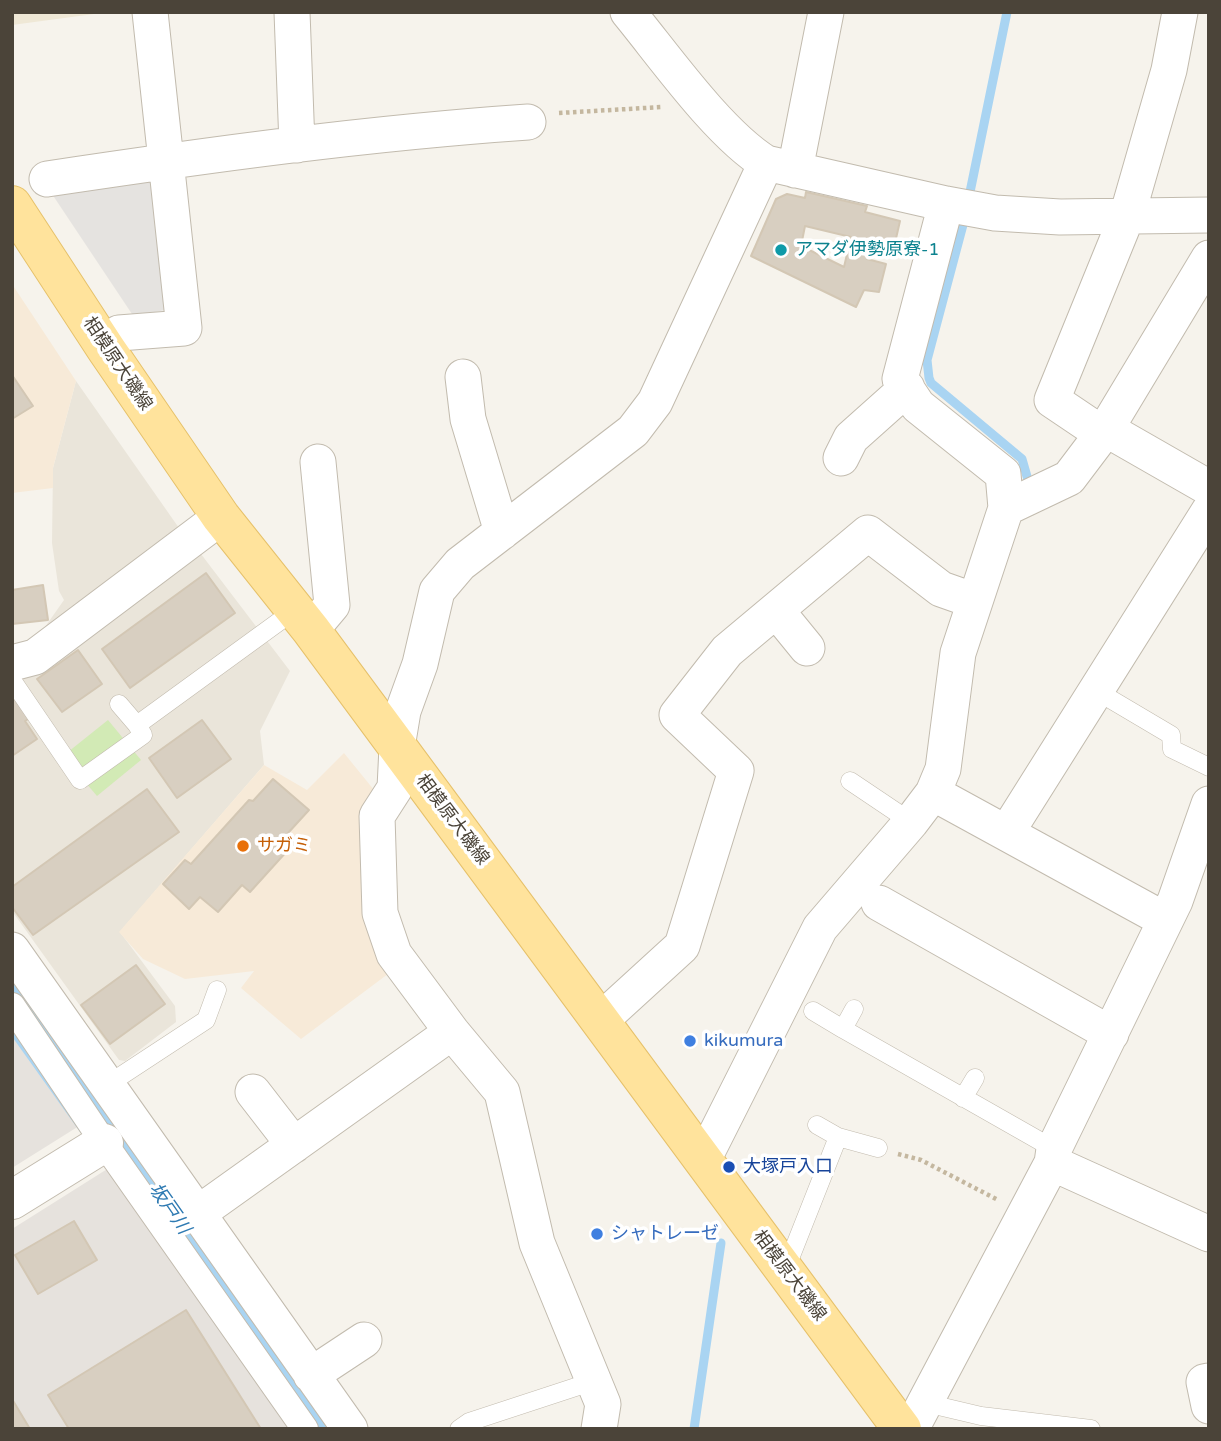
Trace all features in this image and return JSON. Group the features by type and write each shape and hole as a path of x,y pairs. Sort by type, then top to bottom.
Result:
{"main road":[{"name":"相模原大磯線","path":"18,229 106,349 221,517 303,620 785,1271 913,1420"}],"street":[{"path":"106,349 119,333 184,328 150,12"},
{"path":"292,12 297,145"},
{"path":"628,12 747,151 781,166 995,213 1036,216 1208,215"},
{"path":"599,1429 603,1404 537,1243 502,1092 452,1032 394,954 380,913 377,816 395,788 397,747 403,711 420,664 437,591 460,564 633,431 655,402 781,166 826,12"},
{"path":"1180,12 1169,71 1127,216 1052,400 1103,431 1209,488"},
{"path":"47,179 164,161 440,128 528,122"},
{"path":"703,1160 820,928 911,822 933,793 943,769 958,653 1006,508 1003,474 918,406 900,379 946,204"},
{"path":"1006,508 1069,478 1103,431 1209,258"},
{"path":"463,377 468,419 502,532"},
{"path":"841,458 851,438 907,388"},
{"path":"303,620 332,605 318,462"},
{"path":"1007,832 1209,511"},
{"path":"12,663 35,657 221,517"},
{"path":"601,1020 682,946 736,771 667,707 727,651 868,533 941,589 975,601"},
{"path":"776,610 807,648"},
{"path":"933,793 1165,920"},
{"path":"913,1420 1053,1156 1165,920 1201,859 1196,836 1209,804"},
{"path":"879,903 906,934 1005,988 1111,1034"},
{"path":"12,950 350,1429"},
{"path":"12,1006 104,1143 305,1429"},
{"path":"197,1214 452,1032"},
{"path":"253,1092 294,1145"},
{"path":"12,1200 104,1143"},
{"path":"1053,1156 1209,1234"},
{"path":"311,1374 364,1340"}],"lane":[{"path":"137,725 303,620"},
{"path":"12,680 80,780 143,735 119,704"},
{"path":"1095,690 1171,735 1172,749 1209,767"},
{"path":"850,781 911,822"},
{"path":"107,1085 206,1020 217,990"},
{"path":"843,1029 854,1009"},
{"path":"813,1012 963,1098 1053,1156"},
{"path":"963,1098 975,1078"},
{"path":"817,1125 838,1137 878,1148"},
{"path":"785,1271 838,1137"},
{"path":"459,1429 469,1422 594,1381"},
{"path":"913,1420 981,1416 1091,1429"}],"path":[{"path":"528,122 542,115 704,104"},
{"path":"878,1148 921,1160 1023,1213"}],"shaded area":[{"path":"12,12 109,12 12,25"},
{"path":"154,178 169,309 134,317 50,191"},
{"path":"12,284 76,381 53,468 53,488 12,493"},
{"path":"76,381 179,528 45,627 64,600 59,591 52,543 53,468"},
{"path":"201,554 290,671 260,731 264,765 120,932 175,1006 176,1022 125,1061 119,1060 12,911 12,679"},
{"path":"344,753 374,790 396,968 301,1039 241,988 254,971 185,979 143,959 119,932 264,765 307,790"},
{"path":"12,1028 79,1126 12,1168"},
{"path":"112,1166 299,1429 12,1429 12,1229"}],"green space":[{"path":"108,720 141,760 97,796 63,756"}],"building":[{"name":"アマダ伊勢原寮-1","path":"806,192 867,206 865,212 900,221 892,256 869,253 867,259 886,264 879,292 864,290 856,307 751,256 776,199 787,194 805,198","holes":["805,226 851,237 844,267 801,246"]},
{"path":"12,375 33,406 12,419"},
{"path":"206,573 235,613 130,688 102,649"},
{"path":"43,585 48,620 12,624 12,590"},
{"path":"78,650 102,684 62,712 37,679"},
{"path":"12,694 30,718 25,721 37,739 12,756"},
{"path":"202,720 231,759 177,798 149,758"},
{"path":"273,779 309,810 288,833 297,840 250,892 242,885 218,912 200,897 189,909 163,884 185,860 191,864 249,800 253,801"},
{"path":"147,789 179,832 33,935 12,907 12,887"},
{"path":"136,965 165,1004 110,1044 81,1005"},
{"path":"74,1221 97,1260 38,1294 15,1255"},
{"path":"186,1310 261,1429 69,1429 48,1395"},
{"path":"12,1399 30,1429 12,1429"}],"waterway":[{"path":"970,192 1007,12"},
{"path":"964,221 927,360 929,378 931,383 1022,459 1030,487"},
{"name":"坂戸川","path":"12,990 325,1429"},
{"path":"694,1429 721,1243"}],"place":[{"name":"アマダ伊勢原寮-1","path":"781,250"},
{"name":"サガミ","path":"243,846"},
{"name":"kikumura","path":"690,1041"},
{"name":"大塚戸入口","path":"729,1167"},
{"name":"シャトレーゼ","path":"597,1234"}]}
